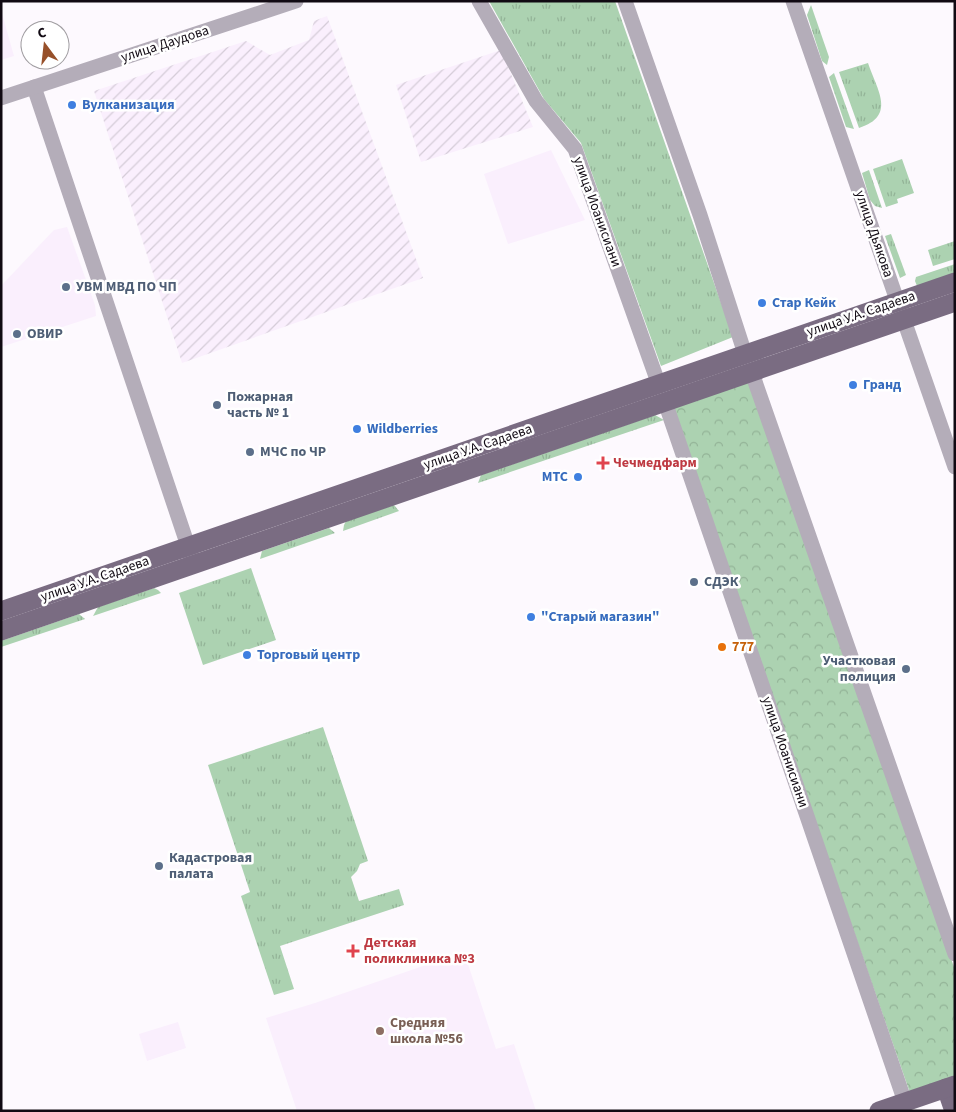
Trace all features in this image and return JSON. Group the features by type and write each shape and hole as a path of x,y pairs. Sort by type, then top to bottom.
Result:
{"main road":[{"name":"улица У.А. Садаева","path":"662,394 745,354 955,282"},
{"name":"улица У.А. Садаева","path":"1,631 191,556 662,394 752,373 955,302"},
{"name":"улица У.А. Садаева","path":"1,611 191,556"},
{"path":"879,1111 905,1102 949,1101"}],"street":[{"name":"улица Даудова","path":"1,98 296,1"},
{"name":"улица Иоанисиани","path":"479,1 536,101 575,149 662,394 905,1102"},
{"path":"625,1 745,354"},
{"name":"улица Дьякова","path":"793,1 955,467"},
{"path":"34,87 191,556"},
{"path":"752,373 955,954"}],"shaded area":[{"path":"1,10 14,56 1,60"},
{"path":"327,16 423,278 182,363 94,91 246,41 270,55 309,40 314,21"},
{"path":"501,50 533,127 421,162 396,85"},
{"path":"551,150 585,220 508,244 484,174"},
{"path":"67,227 95,305 96,316 1,347 1,286 54,230"},
{"name":"Средняя школа №56","path":"464,952 496,1049 514,1044 536,1111 297,1111 266,1018"},
{"path":"178,1022 186,1048 147,1061 139,1034"}],"green space":[{"path":"489,1 615,1 733,337 661,366 581,143 544,99"},
{"path":"811,5 829,57 827,65 822,61 807,15"},
{"path":"868,63 879,92 881,109 878,117 871,123 859,128 839,72"},
{"path":"834,73 854,129 846,127 829,77"},
{"path":"902,159 914,193 897,199 898,203 886,207 873,169"},
{"path":"869,170 882,208 875,206 870,200 862,173"},
{"path":"891,234 906,275 900,278 885,236"},
{"path":"955,241 955,259 933,266 928,250"},
{"path":"955,264 955,273 917,286 916,277"},
{"path":"750,381 955,970 955,1077 910,1093 672,409"},
{"path":"655,415 664,420 478,483 481,475"},
{"path":"394,505 399,511 343,531 346,521"},
{"path":"329,528 335,533 260,559 262,551"},
{"path":"251,568 276,640 203,665 179,593"},
{"path":"154,588 161,593 93,616 98,607"},
{"path":"79,614 85,619 1,647 1,641"},
{"path":"323,727 368,861 360,864 357,871 351,877 359,901 399,889 404,905 280,946 294,989 274,995 241,896 250,892 208,765"}],"place":[{"name":"Вулканизация","path":"72,105"},
{"name":"УВМ МВД ПО ЧП","path":"66,287"},
{"name":"Стар Кейк","path":"762,303"},
{"name":"ОВИР","path":"17,334"},
{"name":"Гранд","path":"853,385"},
{"name":"Пожарная часть № 1","path":"217,405"},
{"name":"Wildberries","path":"357,429"},
{"name":"МЧС по ЧР","path":"250,452"},
{"name":"Чечмедфарм","path":"603,463"},
{"name":"МТС","path":"578,477"},
{"name":"СДЭК","path":"694,582"},
{"name":"\"Старый магазин\"","path":"531,617"},
{"name":"777","path":"722,647"},
{"name":"Торговый центр","path":"247,655"},
{"name":"Участковая полиция","path":"906,669"},
{"name":"Кадастровая палата","path":"159,866"},
{"name":"Детская поликлиника №3","path":"353,951"},
{"name":"Средняя школа №56","path":"380,1031"}]}
